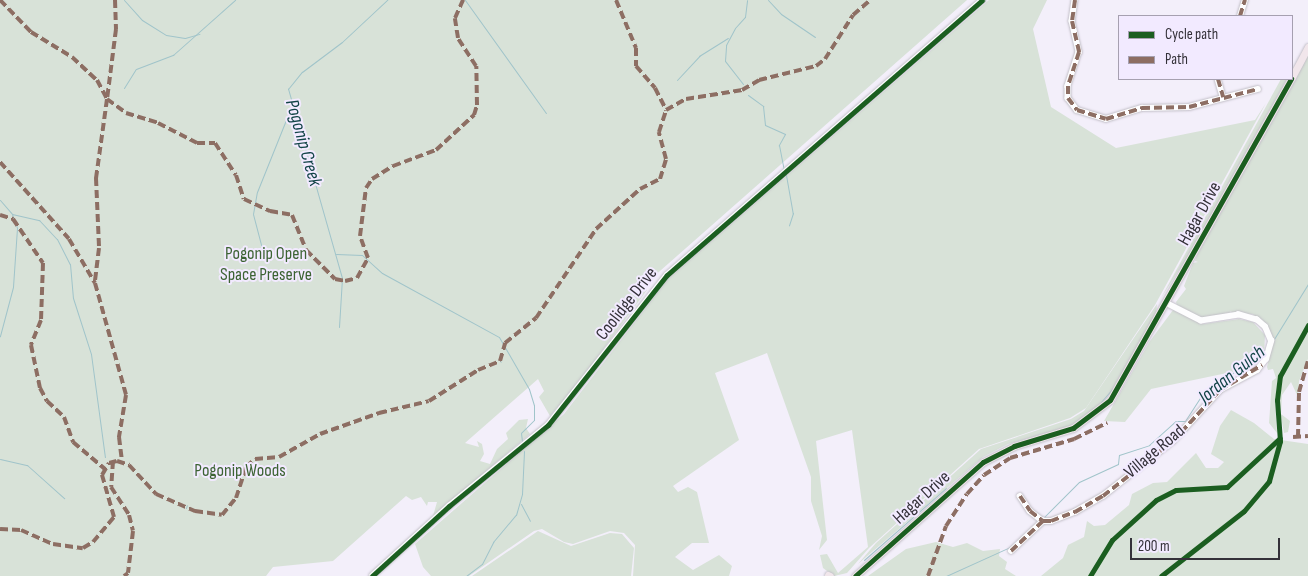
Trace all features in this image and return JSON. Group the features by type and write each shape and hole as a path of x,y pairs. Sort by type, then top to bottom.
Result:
{"main road":[{"name":"Hagar Drive","path":"1293,74 1308,48"},
{"name":"Hagar Drive","path":"855,576 990,457 1014,446 1066,432 1099,411 1118,389 1290,80"}],"street":[{"name":"Coolidge Drive","path":"372,576 449,506 548,425 667,275 982,0"},
{"path":"1075,0 1072,21 1079,52 1068,86 1068,98 1077,110 1106,119 1142,108 1189,107 1258,89"},
{"path":"1240,15 1244,0"},
{"path":"1218,80 1223,97"},
{"name":"Village Road","path":"1043,521 1051,522 1075,512 1103,496 1173,441 1220,390 1257,370 1266,360 1271,341 1265,327 1257,320 1239,315 1201,321 1166,303"},
{"path":"1011,551 1043,521 1030,511 1020,496"}],"green space":[{"name":"Pogonip Woods","path":"0,0 967,0 643,286 647,290 579,382 550,416 539,397 544,391 538,379 465,443 479,447 477,441 482,444 484,454 480,461 490,464 497,449 508,439 506,433 519,420 528,419 526,428 530,434 433,516 437,502 428,502 427,506 421,497 412,500 406,496 333,561 273,567 266,576 0,576"},
{"path":"989,0 1047,0 1033,29 1051,107 1116,148 1255,120 1266,103 1155,305 1086,408 1070,418 979,449 869,548 847,573 834,576 823,568 820,555 827,554 838,573 868,547 852,430 816,441 827,540 819,550 822,536 811,501 811,477 767,353 715,373 739,440 673,486 678,492 688,487 697,492 709,543 692,543 675,557 693,570 719,555 732,566 729,576 633,576 635,545 624,533 610,531 573,544 564,542 542,529 534,531 469,576 431,576 423,567 415,544 564,414 668,279"},
{"path":"1308,55 1308,323 1278,378 1275,402 1277,433 1269,423 1272,381 1276,378 1273,369 1268,370 1267,367 1273,342 1266,324 1252,314 1232,314 1231,311 1228,315 1201,318 1177,306 1176,302 1186,289 1184,286 1193,263 1198,262 1195,261 1197,255"},
{"path":"1280,80 1286,80 1188,256 1161,298"},
{"path":"1157,304 1156,315 1115,388 1092,412 1070,426 1008,444 983,457 858,564 876,543 981,449 1071,419 1084,411"},
{"path":"1173,310 1203,324 1239,319 1253,322 1265,335 1264,356 1257,364 1246,369 1151,389 1125,422 1104,421 1150,341"},
{"path":"1308,328 1308,359 1299,381 1298,397 1291,382 1282,395 1281,414 1290,421 1288,432 1284,433 1279,406 1280,385 1286,367"},
{"path":"1231,410 1254,423 1274,439 1308,444 1308,576 1041,576 1063,558 1068,545 1084,537 1087,521 1094,526 1105,525 1129,505 1132,494 1153,483 1167,482 1196,453 1206,468 1218,468 1224,462 1211,454 1220,426"},
{"path":"538,531 571,546 610,533 622,534 634,548 631,576 472,576"},
{"path":"936,542 953,547 967,543 983,551 1000,549 999,556 1007,562 1005,569 1016,576 868,576 906,549"}],"waterway":[{"path":"124,0 142,20 166,35 185,38 199,34"},
{"path":"124,88 136,69 173,55 235,0"},
{"name":"Pogonip Creek","path":"339,327 342,278 288,89 302,72 342,42 387,0"},
{"path":"465,0 546,113"},
{"path":"743,84 725,61 726,45 735,28 745,17 747,0"},
{"path":"768,0 781,14 815,37"},
{"path":"677,80 699,56 728,38"},
{"path":"748,95 763,106 765,125 785,134 779,145 784,171"},
{"path":"264,256 253,214 257,192 292,105"},
{"path":"786,175 793,213 789,225"},
{"path":"0,200 12,214 17,228 13,287 0,336"},
{"path":"12,214 39,220 57,239 70,264 73,298 91,354 105,457"},
{"path":"336,254 362,255 382,273 499,337 529,389 534,405 534,420 521,433 522,441"},
{"name":"Jordan Gulch","path":"1274,339 1308,284"},
{"name":"Jordan Gulch","path":"1043,518 1079,482 1118,464 1119,455 1149,445 1176,421 1185,421 1201,396 1267,348"},
{"path":"1101,402 1113,388"},
{"path":"466,576 482,564 493,542 516,515 522,494 524,451"},
{"path":"0,459 27,465 64,498"},
{"path":"864,560 946,488"},
{"path":"521,504 530,521"},
{"name":"Jordan Gulch","path":"946,576 1010,547 1030,529"}],"marked path":[{"path":"0,0 31,32 72,57 97,80 107,99 96,178 99,248 95,283"},
{"path":"115,0 116,29 107,99 126,113 158,123 197,143 215,143 236,175 244,199 270,211 292,215 306,250 335,279 345,281 357,278 368,258 360,236 366,188 372,179 393,166 436,150 474,115 477,105 476,66 458,38 455,18 463,0"},
{"path":"616,0 636,48 636,66 655,88 666,110"},
{"path":"0,529 21,530 53,544 83,548 93,542 114,517 102,475 109,463 117,461 129,465 156,494 195,511 222,515 236,498 246,467 255,459 279,457 320,434 379,413 429,401 478,370 500,361 505,343 536,318 596,229 640,189 660,179 666,159 659,132 666,110 686,99 742,90 759,80 816,66 825,59 853,15 870,0"},
{"path":"1075,0 1072,21 1079,52 1068,86 1068,98 1077,110 1106,119 1142,108 1189,107 1258,89"},
{"path":"1240,15 1245,0"},
{"path":"1218,80 1223,97"},
{"path":"0,162 69,239 95,283 126,395 119,437 122,460"},
{"path":"0,215 13,219 43,263 41,320 31,345 40,388 47,401 64,417 73,442 105,469"},
{"path":"1298,437 1299,392 1308,361"},
{"path":"1020,496 1030,511 1043,521 1051,521 1075,512 1103,496 1173,441 1220,390 1262,365"},
{"path":"928,576 946,526 967,494 984,475 1010,458 1074,439 1107,423"},
{"path":"1293,437 1308,436"},
{"path":"113,461 111,487 129,515 133,531 128,573 124,576"},
{"path":"1011,551 1043,521"}],"cycle path":[{"path":"372,576 449,506 548,425 667,275 982,0"},
{"path":"855,576 983,462 1014,446 1073,428 1110,400 1290,80"},
{"path":"1161,576 1244,511 1269,481 1280,441 1277,400 1280,376 1308,325"},
{"path":"1090,576 1112,540 1156,500 1176,490 1227,487 1280,438"}],"park label":[{"name":"Pogonip Open Space Preserve","path":"266,265"}]}
